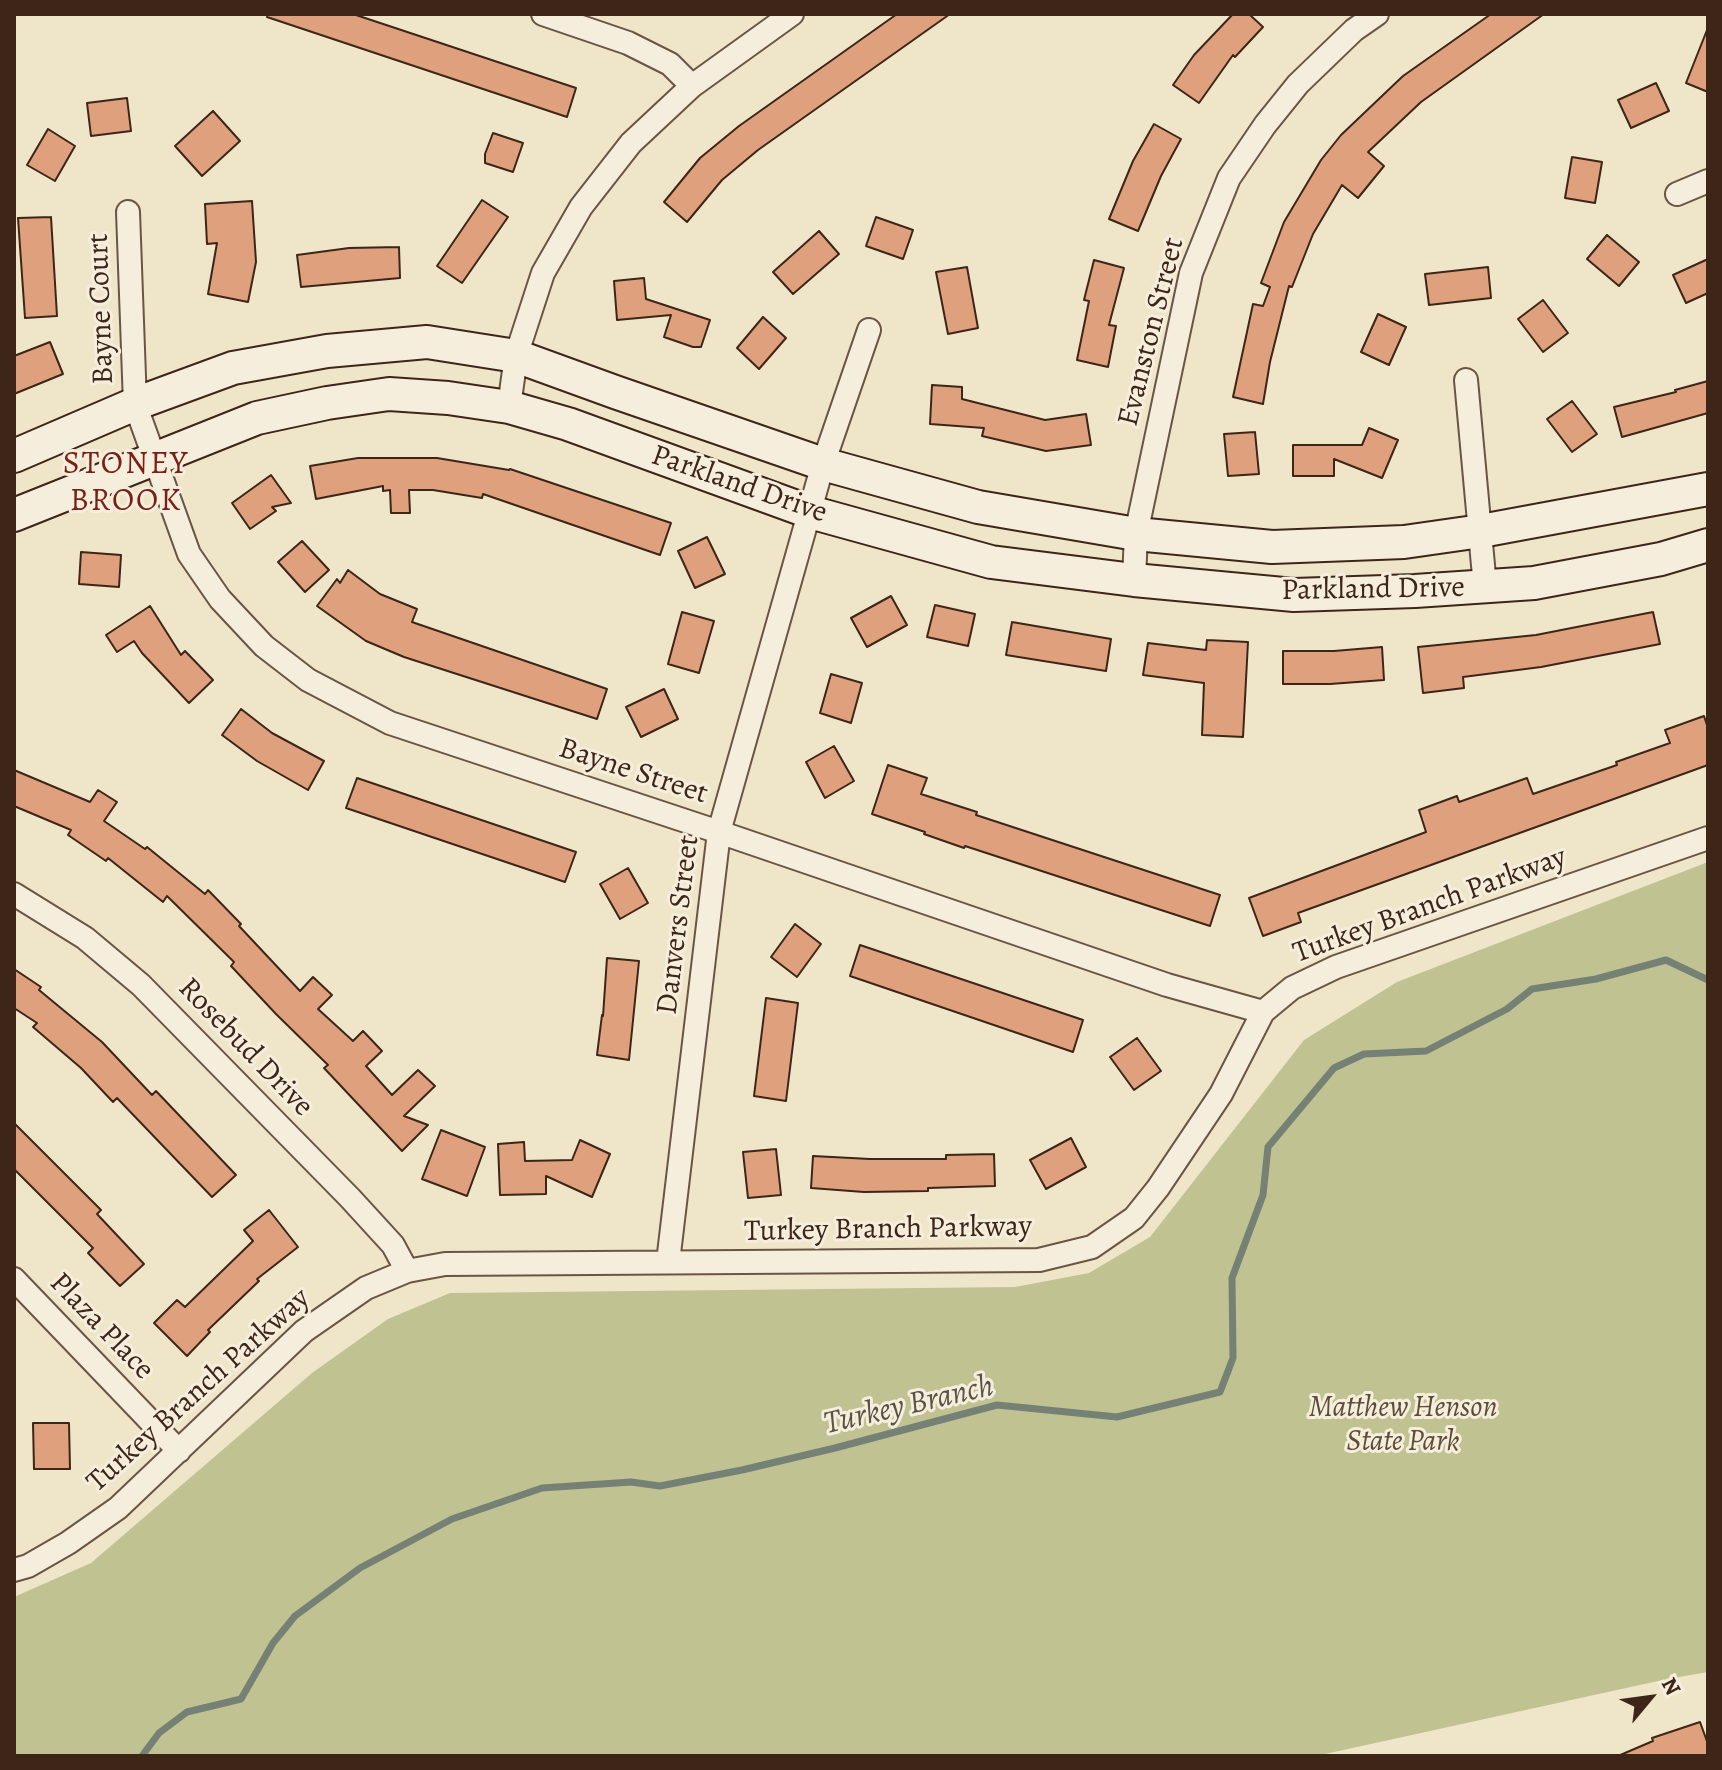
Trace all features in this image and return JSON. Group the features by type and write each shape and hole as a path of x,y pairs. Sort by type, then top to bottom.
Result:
{"street":[{"path":"543,14 628,43 670,64 692,86"},
{"path":"509,407 516,356 543,273 581,207 631,143 692,86 792,14"},
{"name":"Evanston Street","path":"1134,580 1136,534 1191,273 1229,178 1298,84 1354,30 1377,14"},
{"path":"1677,194 1708,181"},
{"name":"Bayne Court","path":"128,212 135,404"},
{"name":"Danvers Street","path":"668,1262 719,832 823,464 869,330"},
{"name":"Parkland Drive","path":"14,456 135,404 233,368 327,351 427,342 516,356 823,464 978,507 1136,534 1272,547 1404,542 1708,489"},
{"name":"Parkland Drive","path":"1466,380 1485,587"},
{"name":"Parkland Drive","path":"14,515 257,418 389,394 509,407 568,424 810,512 991,562 1134,580 1294,595 1485,587 1534,583 1661,559 1708,545"},
{"name":"Bayne Street","path":"135,404 189,554 220,599 264,646 308,680 390,723 1167,985 1263,1012"},
{"name":"Turkey Branch Parkway","path":"14,1570 28,1566 68,1543 118,1508 304,1331 366,1288 407,1271 445,1264 1039,1260 1092,1247 1134,1218 1158,1188 1221,1094 1263,1012 1292,988 1336,967 1708,838"},
{"name":"Rosebud Drive","path":"14,894 85,938 141,985 350,1198 393,1245 407,1271"},
{"name":"Plaza Place","path":"14,1279 179,1451"}],"green space":[{"name":"Matthew Henson State Park","path":"1708,862 1708,1672 1316,1756 14,1756 14,1597 91,1563 312,1373 388,1319 450,1293 1015,1287 1089,1273 1150,1237 1304,1040 1397,982"}],"building":[{"path":"268,14 353,14 576,88 567,117 267,17"},
{"path":"897,14 950,14 758,150 722,180 687,222 664,202 700,158 739,126"},
{"path":"1233,14 1249,14 1263,27 1235,57 1233,55 1199,103 1173,85 1194,55"},
{"path":"1491,14 1544,14 1421,102 1368,152 1384,166 1358,198 1342,185 1313,234 1292,287 1289,286 1263,404 1233,397 1253,304 1263,306 1270,287 1261,283 1284,222 1321,160 1341,135 1403,76"},
{"path":"1708,30 1708,92 1686,83"},
{"path":"1656,83 1669,111 1631,128 1618,100"},
{"path":"127,98 131,131 91,136 87,103"},
{"path":"213,111 240,141 202,176 175,146"},
{"path":"1154,124 1181,139 1161,176 1138,231 1109,219 1133,161"},
{"path":"48,129 75,146 55,181 27,165"},
{"path":"493,133 523,143 513,172 485,163"},
{"path":"1572,157 1602,162 1595,203 1565,198"},
{"path":"482,200 508,217 462,283 437,266"},
{"path":"252,201 256,262 248,302 208,294 217,243 207,244 205,204"},
{"path":"51,217 57,316 25,318 18,218"},
{"path":"876,217 913,230 903,259 866,246"},
{"path":"819,231 839,254 793,294 773,272"},
{"path":"1607,235 1639,262 1619,286 1587,259"},
{"path":"399,247 400,278 301,287 297,255 349,248"},
{"path":"1708,259 1708,293 1686,303 1673,275"},
{"path":"1094,260 1124,268 1109,325 1116,326 1108,367 1077,360 1089,301 1084,300"},
{"path":"967,267 978,328 948,334 936,272"},
{"path":"1488,267 1491,298 1429,305 1425,274"},
{"path":"644,278 646,299 710,320 701,347 664,337 671,315 617,320 614,281"},
{"path":"1543,300 1568,333 1543,352 1518,319"},
{"path":"1378,314 1406,327 1389,365 1361,352"},
{"path":"763,317 786,338 759,369 737,348"},
{"path":"50,342 63,374 14,394 14,356"},
{"path":"1708,381 1708,413 1622,437 1614,407"},
{"path":"932,385 962,387 962,399 1045,420 1086,414 1091,445 1046,451 982,436 984,428 930,424"},
{"path":"1572,401 1597,434 1572,452 1547,419"},
{"path":"1369,428 1398,440 1382,478 1334,459 1334,476 1293,476 1293,445 1362,445"},
{"path":"1255,432 1259,474 1228,476 1224,434"},
{"path":"358,458 437,458 510,469 671,523 660,555 483,494 482,498 433,490 409,490 410,513 391,513 390,490 383,491 383,486 316,499 310,466"},
{"path":"271,475 291,503 272,507 276,511 250,529 232,503"},
{"path":"707,537 725,574 695,588 678,551"},
{"path":"302,541 329,570 305,592 278,562"},
{"path":"81,552 121,555 119,587 79,584"},
{"path":"348,570 380,594 417,609 412,622 607,689 597,719 404,657 366,641 317,606 337,579 340,583"},
{"path":"891,596 907,625 867,647 851,618"},
{"path":"935,605 975,614 968,646 927,637"},
{"path":"150,606 181,655 185,651 213,680 189,703 134,641 117,652 106,635"},
{"path":"682,612 714,621 699,673 668,664"},
{"path":"1653,612 1660,644 1541,667 1463,677 1464,688 1423,693 1418,647 1536,635"},
{"path":"1012,622 1111,639 1106,671 1006,655"},
{"path":"1207,640 1248,642 1243,737 1202,735 1204,683 1143,675 1148,643 1206,650"},
{"path":"1382,647 1384,680 1283,684 1283,651"},
{"path":"831,674 862,683 851,723 820,713"},
{"path":"664,689 678,719 641,737 626,707"},
{"path":"241,709 272,733 324,761 308,790 257,761 222,735"},
{"path":"1704,716 1708,728 1708,765 1298,913 1301,922 1263,936 1249,898 1426,832 1419,810 1457,796 1459,802 1527,778 1533,794 1670,743 1665,730"},
{"path":"834,746 854,781 825,798 806,762"},
{"path":"888,765 927,778 921,794 1220,895 1210,926 964,848 872,814"},
{"path":"14,770 90,802 98,790 117,802 104,821 145,849 147,847 205,894 208,890 300,991 313,977 332,995 318,1009 353,1041 363,1031 382,1051 366,1066 392,1095 418,1070 435,1086 404,1116 428,1125 402,1151 324,1068 328,1065 231,966 234,962 167,896 163,902 108,858 106,861 68,835 71,830 14,806"},
{"path":"357,778 576,852 565,882 346,808"},
{"path":"628,868 648,903 620,919 600,884"},
{"path":"795,924 821,944 797,977 771,957"},
{"path":"860,945 1083,1020 1073,1052 850,976"},
{"path":"607,958 639,961 629,1060 597,1055"},
{"path":"14,969 41,987 39,990 102,1042 152,1095 156,1091 236,1175 212,1197 117,1098 113,1102 81,1068 33,1027 37,1023 14,1008"},
{"path":"766,998 798,1003 786,1101 754,1096"},
{"path":"1137,1038 1161,1071 1134,1090 1110,1057"},
{"path":"14,1123 101,1210 97,1214 144,1264 120,1286 88,1253 93,1248 14,1169"},
{"path":"441,1130 485,1147 467,1196 422,1179"},
{"path":"1071,1138 1086,1167 1046,1189 1030,1160"},
{"path":"580,1140 610,1154 592,1197 546,1176 546,1194 500,1195 498,1144 524,1142 525,1161 572,1160"},
{"path":"776,1149 781,1195 748,1198 743,1152"},
{"path":"994,1154 995,1186 864,1192 811,1188 813,1156 946,1159 946,1155"},
{"path":"269,1210 298,1247 257,1279 259,1281 208,1330 210,1332 187,1356 154,1323 177,1300 185,1307 253,1241 244,1230"},
{"path":"33,1423 69,1423 70,1469 34,1469"},
{"path":"1700,1722 1708,1744 1708,1756 1618,1756 1653,1741 1652,1738"}],"waterway":[{"name":"Turkey Branch","path":"142,1756 159,1733 187,1712 241,1699 273,1643 295,1616 360,1568 452,1519 542,1488 631,1482 660,1486 835,1448 997,1405 1117,1417 1220,1392 1233,1358 1232,1278 1263,1195 1268,1147 1334,1068 1364,1054 1426,1051 1507,1009 1532,989 1596,979 1666,960 1708,980"}],"district":[{"name":"STONEY BROOK","path":"126,484"}]}
